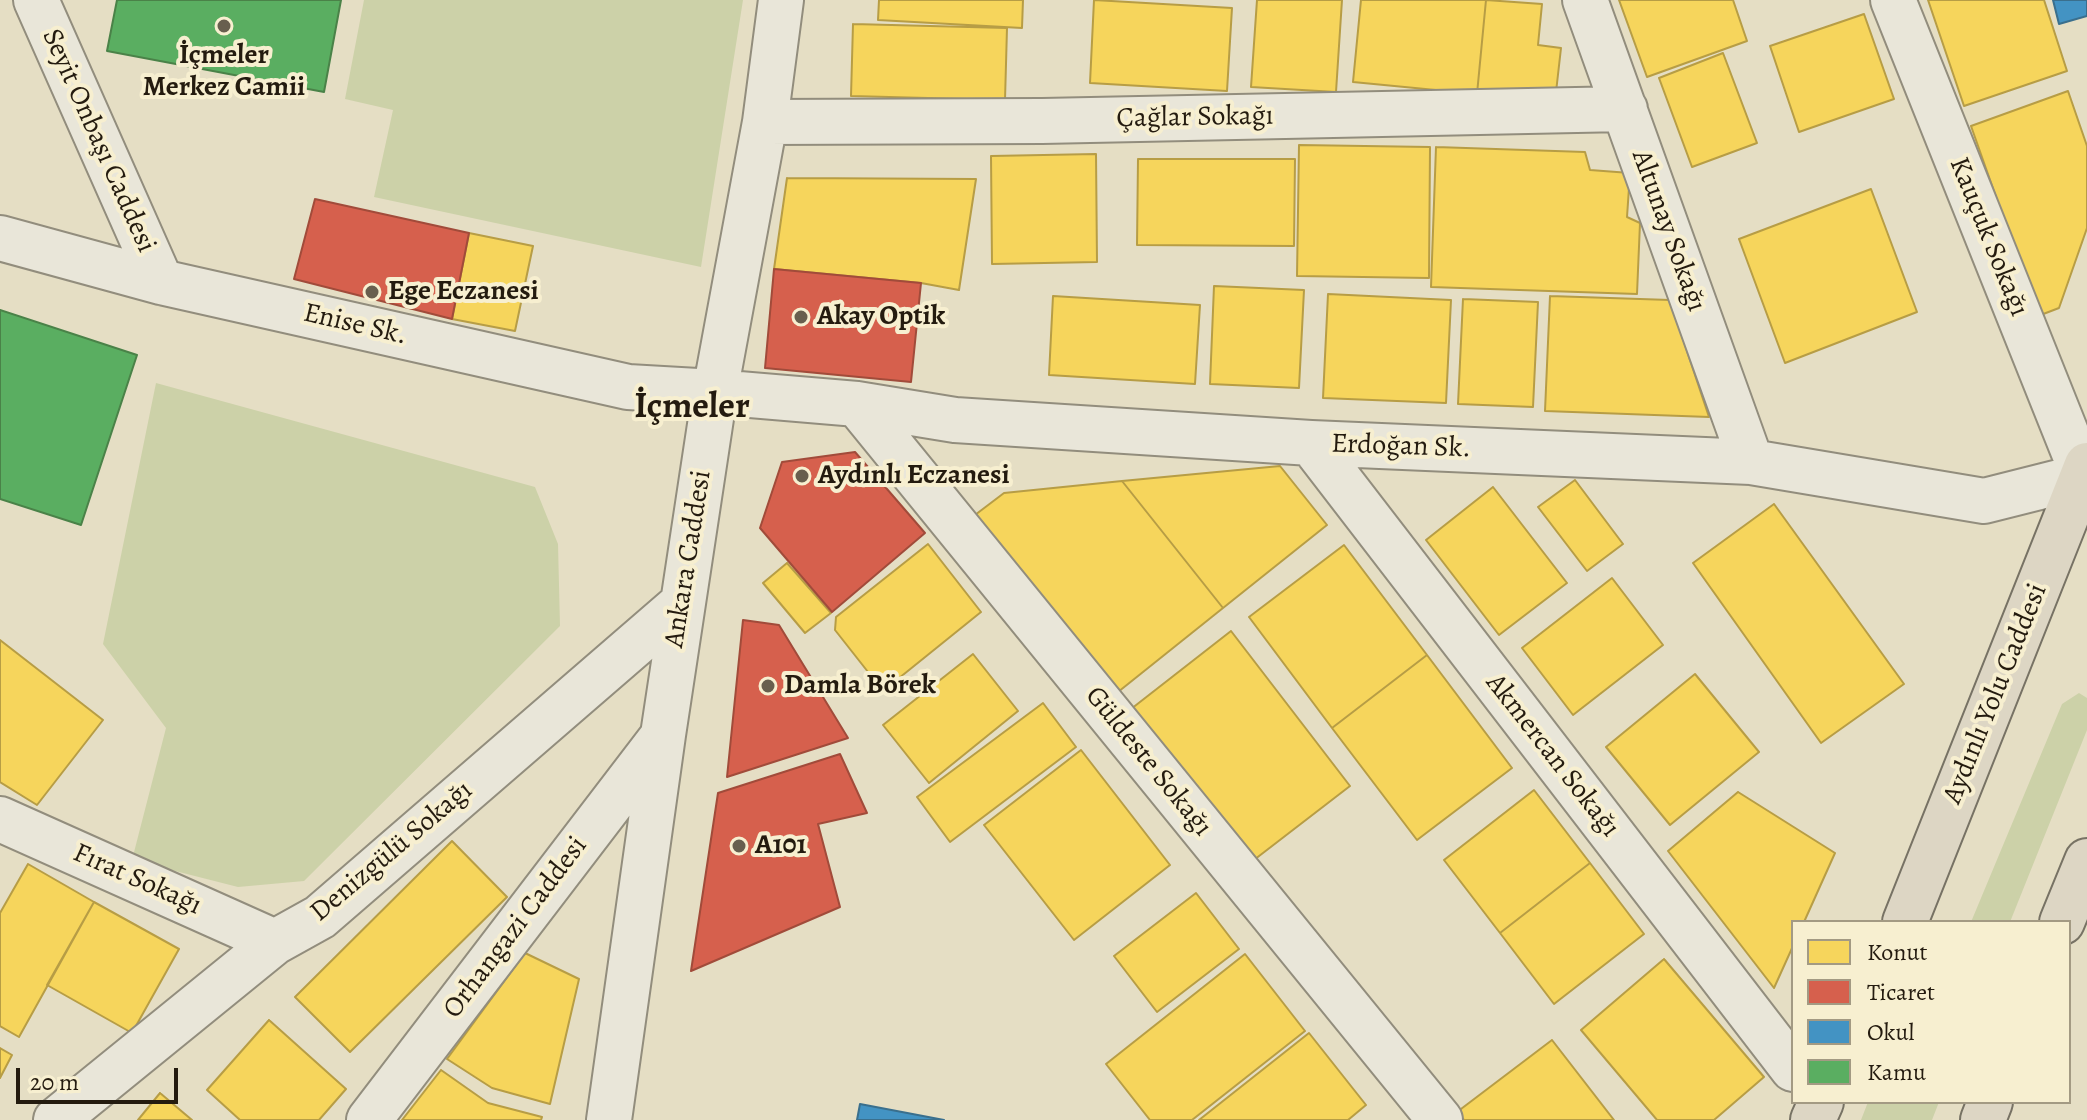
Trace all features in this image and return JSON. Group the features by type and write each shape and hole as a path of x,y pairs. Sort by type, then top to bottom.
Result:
{"main road":[{"name":"Aydınlı Yolu Caddesi","path":"1906,920 2086,472"},
{"path":"2063,920 2087,861"}],"street":[{"name":"Seyit Onbaşı Caddesi","path":"36,0 161,282"},
{"name":"Ankara Caddesi","path":"609,1120 715,392 765,122 781,0"},
{"name":"Altunay Sokağı","path":"1585,0 1751,462"},
{"name":"Kauçuk Sokağı","path":"1893,0 2086,472"},
{"name":"Çağlar Sokağı","path":"765,122 1057,121 1625,109"},
{"name":"Enise Sk.","path":"0,238 161,282 628,387 715,392"},
{"name":"Erdoğan Sk.","path":"715,392 857,404 955,420 1311,443 1751,462 1984,501 2086,472"},
{"name":"Güldeste Sokağı","path":"857,404 1440,1120"},
{"name":"Akmercan Sokağı","path":"1311,443 1791,1066"},
{"name":"Denizgülü Sokağı","path":"56,1120 275,942 320,917 683,603"},
{"name":"Orhangazi Caddesi","path":"369,1120 663,735"},
{"name":"Fırat Sokağı","path":"0,819 275,942"}],"green space":[{"path":"364,0 743,0 701,267 374,197 393,110 345,99"},
{"path":"156,383 535,487 558,544 560,626 304,881 238,887 132,860 166,728 103,644"},
{"path":"2079,693 2087,698 2087,730 2011,920 1972,920 2062,704"},
{"path":"1867,1104 1938,1104 1932,1120 1861,1120"}],"building: Konut":[{"path":"879,0 1023,0 1022,28 878,20"},
{"path":"1094,0 1232,8 1227,91 1090,83"},
{"path":"1257,0 1342,0 1336,92 1251,87"},
{"path":"1361,0 1486,0 1477,94 1353,82"},
{"path":"1486,0 1542,4 1538,45 1561,48 1555,101 1477,94"},
{"path":"1619,0 1733,0 1747,41 1647,77"},
{"path":"1928,0 2044,0 2067,71 1964,106"},
{"path":"1864,14 1894,99 1799,132 1770,46"},
{"path":"853,24 1007,28 1005,100 851,96"},
{"path":"1723,53 1757,143 1692,167 1659,78"},
{"path":"2068,91 2087,146 2087,228 2059,308 2038,316 1971,126"},
{"path":"1299,145 1430,147 1429,278 1297,276"},
{"path":"1436,147 1585,152 1590,170 1630,173 1627,217 1640,223 1637,294 1431,287"},
{"path":"1096,154 1097,262 992,264 991,156"},
{"path":"1138,159 1295,159 1294,246 1137,245"},
{"path":"787,178 976,179 959,290 921,283 774,269"},
{"path":"1871,189 1917,312 1785,363 1739,239"},
{"path":"469,233 533,246 515,331 452,319"},
{"path":"1214,286 1304,290 1299,388 1210,384"},
{"path":"1328,294 1451,300 1446,403 1323,398"},
{"path":"1053,296 1200,305 1195,384 1049,375"},
{"path":"1550,296 1670,300 1709,417 1545,411"},
{"path":"1463,299 1538,302 1533,407 1458,404"},
{"path":"1280,466 1327,525 1223,608 1122,481"},
{"path":"1575,480 1623,544 1587,571 1538,507"},
{"path":"1122,481 1223,608 1113,696 971,518 1004,493"},
{"path":"1493,487 1567,583 1499,635 1426,540"},
{"path":"1774,504 1904,684 1821,743 1693,563"},
{"path":"928,544 981,612 883,691 835,630 836,617"},
{"path":"1344,545 1427,655 1332,728 1249,617"},
{"path":"787,563 831,613 805,633 763,583"},
{"path":"1612,578 1663,645 1573,715 1522,648"},
{"path":"1231,631 1350,786 1250,863 1131,709"},
{"path":"0,640 103,720 37,805 0,782"},
{"path":"973,654 1018,711 929,783 883,725"},
{"path":"1427,655 1512,768 1417,840 1332,728"},
{"path":"1695,674 1759,752 1670,825 1606,747"},
{"path":"1043,703 1076,747 950,842 917,797"},
{"path":"1081,750 1170,865 1074,940 984,825"},
{"path":"1534,790 1590,863 1500,933 1444,860"},
{"path":"1738,792 1835,853 1805,920 1791,920 1791,950 1774,988 1668,851"},
{"path":"452,841 507,897 350,1052 295,997"},
{"path":"1590,863 1644,934 1554,1004 1500,933"},
{"path":"28,864 94,902 19,1037 0,1026 0,913"},
{"path":"1196,893 1239,949 1157,1012 1114,956"},
{"path":"94,902 179,949 132,1033 47,985"},
{"path":"525,953 579,979 550,1104 492,1088 447,1059"},
{"path":"1245,954 1305,1031 1192,1120 1150,1120 1106,1064"},
{"path":"1664,959 1764,1077 1714,1120 1657,1120 1581,1030"},
{"path":"269,1020 346,1089 319,1120 240,1120 207,1090"},
{"path":"1309,1033 1366,1105 1348,1120 1199,1120"},
{"path":"1552,1040 1614,1120 1464,1120 1457,1112"},
{"path":"0,1048 12,1055 0,1078"},
{"path":"441,1070 488,1103 542,1117 541,1120 402,1120"},
{"path":"160,1093 192,1120 138,1120"}],"building: Ticaret":[{"path":"315,199 469,233 452,319 294,279"},
{"path":"774,269 921,283 911,382 765,368"},
{"path":"855,452 925,533 832,612 760,528 782,462"},
{"path":"743,620 779,625 848,738 727,777"},
{"path":"840,754 867,813 818,824 840,907 691,971 718,793"}],"building: Okul":[{"path":"2053,0 2087,0 2087,16 2059,24"},
{"path":"860,1104 944,1120 857,1120"}],"building: Kamu":[{"name":"İçmeler Merkez Camii","path":"117,0 341,0 324,92 107,51"},
{"path":"0,310 137,355 81,525 0,499"}],"place":[{"name":"İçmeler Merkez Camii","path":"224,26"},
{"name":"Ege Eczanesi","path":"372,292"},
{"name":"Akay Optik","path":"801,317"},
{"name":"Aydınlı Eczanesi","path":"802,476"},
{"name":"Damla Börek","path":"768,686"},
{"name":"A101","path":"739,846"}],"district":[{"name":"İçmeler","path":"692,408"}]}
